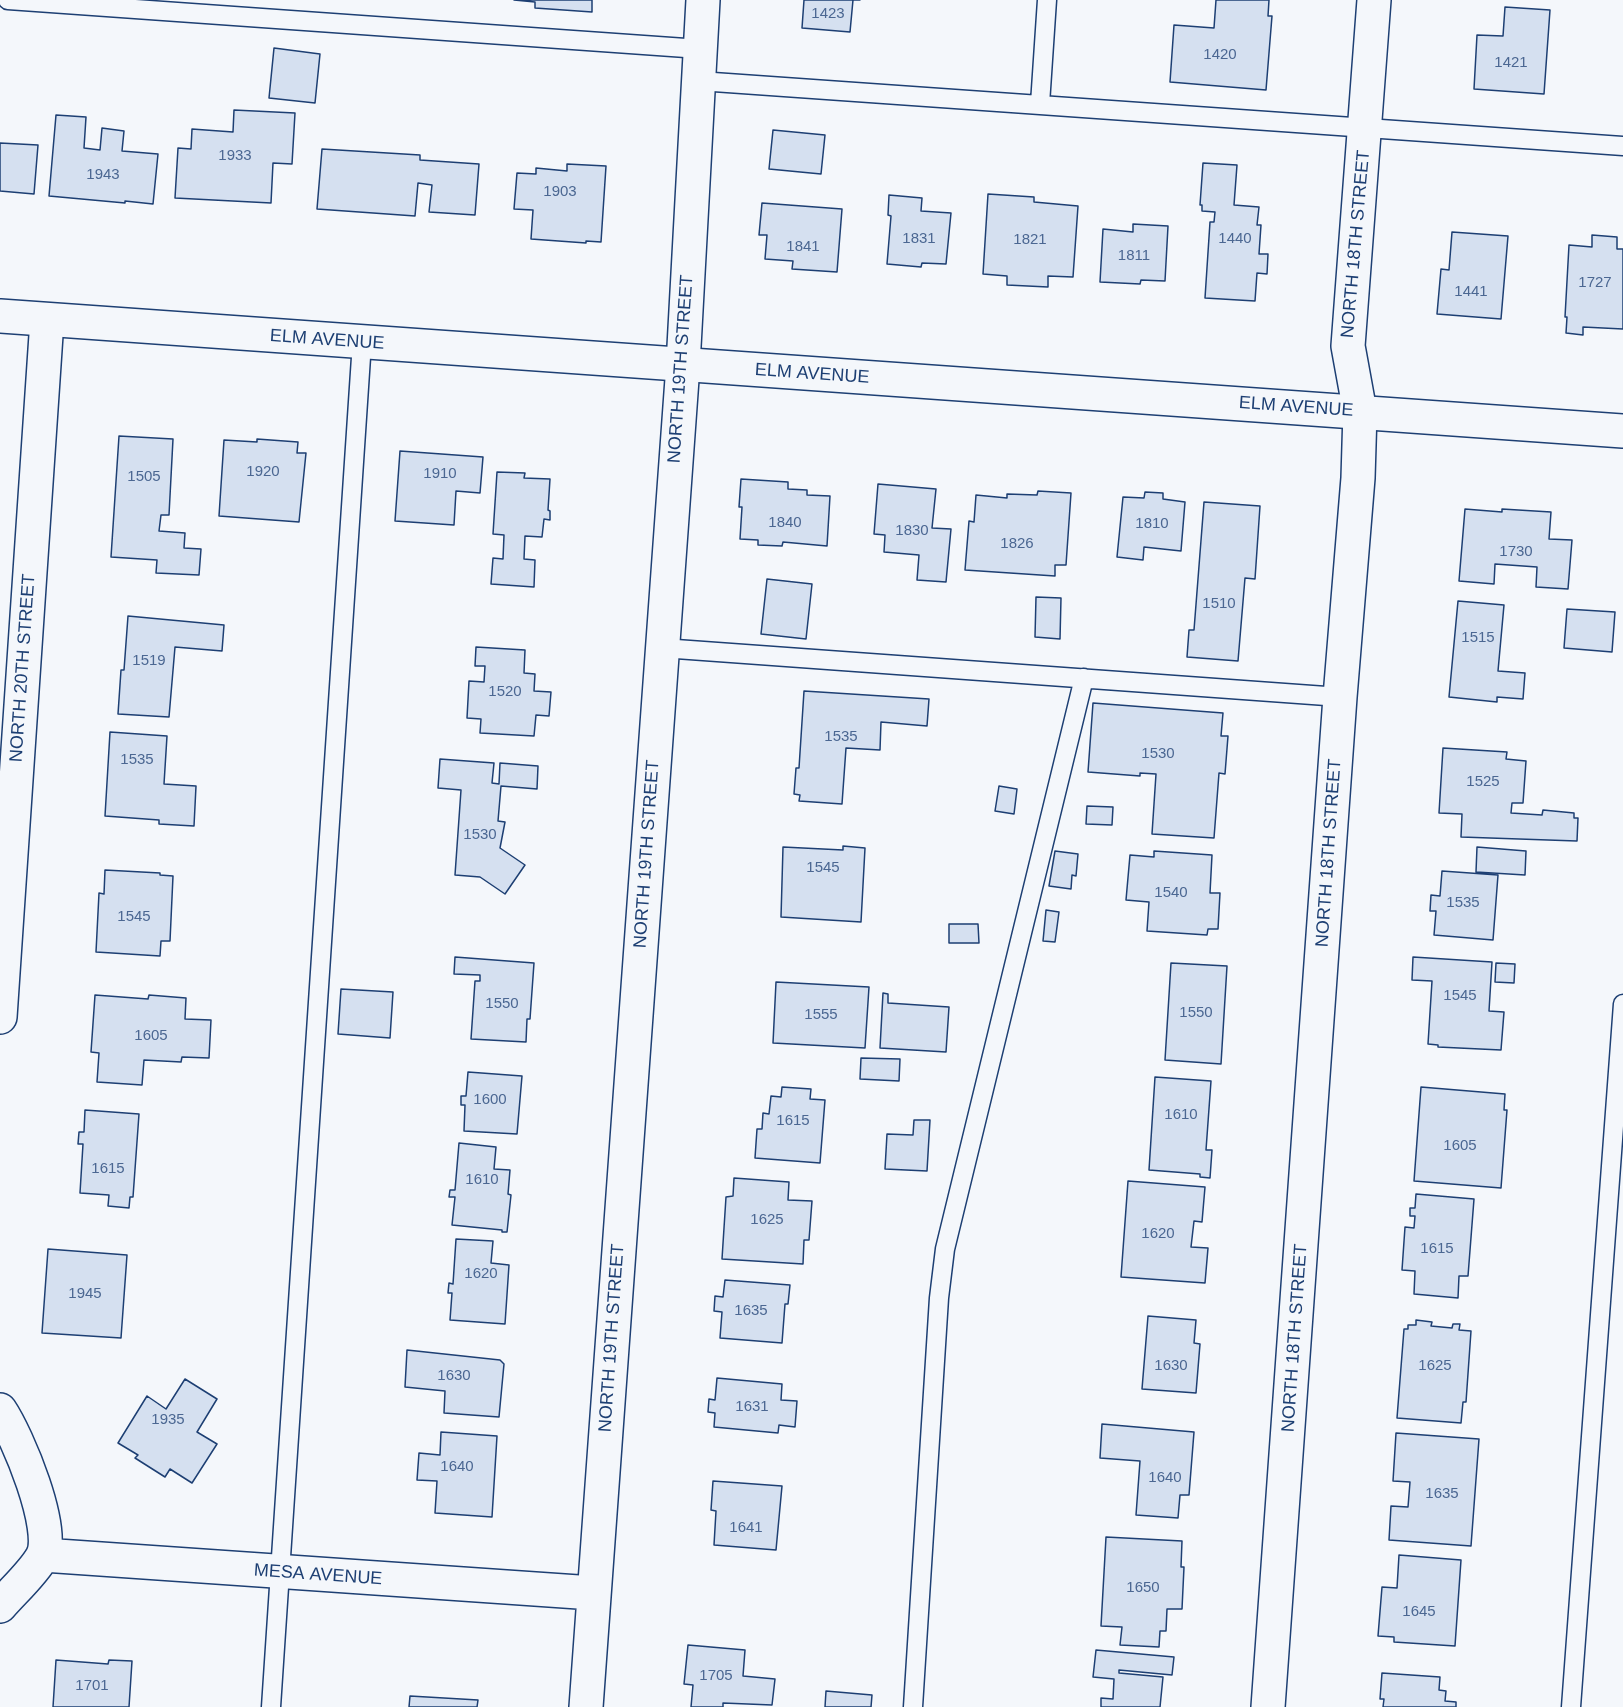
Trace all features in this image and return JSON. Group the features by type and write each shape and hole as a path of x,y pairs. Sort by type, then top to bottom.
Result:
{"street":[{"name":"NORTH 19TH STREET","path":"586,1707 683,364 703,0"},
{"name":"NORTH 18TH STREET","path":"1269,1707 1340,697 1358,478 1360,412 1348,346 1374,0"},
{"name":"ELM AVENUE","path":"0,316 1623,431"},
{"name":"NORTH 20TH STREET","path":"0,1017 47,320"},
{"path":"0,1410 32,1478 45,1526 0,1606"},
{"name":"MESA AVENUE","path":"22,1570 280,1573 593,1593"}],"lane":[{"path":"8,0 700,65 1041,104 1623,146"},
{"path":"1041,104 1047,0"},
{"path":"271,1707 362,342"},
{"path":"662,648 1340,697"},
{"path":"913,1707 939,1298 945,1249 1084,678"},
{"path":"1571,1707 1623,1004"}],"building":[{"path":"514,0 592,0 592,12 535,8 535,2"},
{"path":"804,0 853,0 850,32 802,28"},
{"path":"1216,0 1269,0 1268,16 1272,16 1266,90 1170,82 1174,25 1214,28"},
{"path":"1505,7 1550,10 1544,94 1474,89 1477,35 1503,36"},
{"path":"274,48 320,54 315,103 269,98"},
{"path":"234,110 295,113 292,164 273,163 271,203 175,198 178,148 191,149 192,129 233,132"},
{"path":"56,115 86,117 84,148 100,150 102,128 124,131 122,151 158,154 153,204 49,196"},
{"path":"773,130 825,135 821,174 769,169"},
{"path":"0,143 38,145 34,194 0,191"},
{"path":"322,149 420,155 420,160 479,164 475,215 429,212 432,185 418,183 415,216 317,209"},
{"path":"1203,163 1237,165 1234,205 1259,207 1257,225 1261,225 1259,254 1268,254 1267,274 1257,273 1255,301 1205,298 1210,222 1214,222 1215,212 1202,211 1202,205 1200,205"},
{"path":"567,164 606,166 601,242 531,239 533,210 514,209 517,173 536,174 536,168 567,171"},
{"path":"988,194 1034,197 1034,202 1078,206 1073,277 1048,276 1048,287 1007,285 1007,276 983,274"},
{"path":"889,195 922,198 921,211 951,213 946,264 922,263 921,267 887,264 891,216 888,215"},
{"path":"762,203 842,209 837,272 792,269 793,261 765,259 767,235 759,235"},
{"path":"1133,224 1168,226 1165,281 1141,280 1140,284 1100,282 1103,229 1133,232"},
{"path":"1452,232 1508,236 1501,319 1437,314 1441,269 1449,270"},
{"path":"1592,235 1617,237 1617,249 1623,249 1623,329 1583,327 1583,335 1566,333 1569,245 1592,247"},
{"path":"119,436 173,439 169,515 161,515 159,531 185,533 184,548 201,549 199,575 156,573 157,560 111,557"},
{"path":"257,439 298,442 297,453 306,453 299,522 219,516 224,440 257,442"},
{"path":"400,451 483,457 480,493 456,491 454,525 395,521"},
{"path":"497,472 525,473 524,478 550,479 548,510 550,520 544,519 542,537 525,536 524,559 535,560 534,587 491,584 493,558 503,559 504,535 493,534"},
{"path":"741,479 788,482 788,489 807,490 807,495 830,496 827,546 783,542 782,546 758,545 758,540 740,539"},
{"path":"878,484 936,489 932,528 951,529 946,582 917,580 919,555 884,552 885,535 874,534"},
{"path":"1038,491 1071,493 1066,565 1055,565 1055,576 965,570 969,521 974,522 976,495 1007,498 1007,494 1037,495"},
{"path":"1145,492 1163,493 1163,499 1185,502 1181,551 1144,547 1143,560 1117,557 1123,497 1144,498"},
{"path":"1204,502 1260,506 1255,579 1245,578 1238,661 1187,657 1189,630 1194,630"},
{"path":"1465,509 1551,512 1549,539 1572,540 1568,589 1536,587 1537,567 1495,564 1494,584 1459,581"},
{"path":"767,579 812,584 806,639 761,634"},
{"path":"1036,597 1061,598 1060,639 1035,637"},
{"path":"1458,601 1504,605 1498,671 1525,673 1523,699 1497,697 1497,702 1449,697"},
{"path":"1567,609 1615,612 1612,652 1564,648"},
{"path":"128,616 224,625 222,651 175,647 169,717 118,714"},
{"path":"476,647 525,650 524,673 535,674 534,691 551,692 549,716 536,715 534,736 480,733 481,719 467,718 469,681 484,682 485,666 475,666"},
{"path":"804,691 929,699 927,726 881,722 880,750 846,748 842,804 799,801 800,795 794,794 796,768 799,768"},
{"path":"1093,703 1223,713 1221,736 1228,736 1225,774 1219,773 1214,838 1152,834 1156,774 1140,773 1140,776 1088,772"},
{"path":"110,732 167,736 164,784 196,786 194,826 159,824 159,820 105,816"},
{"path":"1443,748 1507,752 1506,759 1526,761 1523,803 1512,803 1511,813 1542,815 1543,810 1574,813 1574,818 1578,818 1577,841 1461,837 1462,814 1439,813"},
{"path":"440,759 494,763 492,783 499,784 500,763 538,766 537,789 501,786 498,821 505,822 500,848 525,865 505,894 480,877 455,875 461,790 438,788"},
{"path":"999,786 1017,789 1014,814 995,811"},
{"path":"1087,806 1113,807 1112,825 1086,824"},
{"path":"843,846 865,848 861,922 781,917 783,847 843,850"},
{"path":"1477,847 1526,851 1525,875 1476,872"},
{"path":"1055,851 1078,854 1076,876 1072,875 1071,889 1049,886"},
{"path":"1154,851 1212,855 1210,893 1220,893 1218,929 1208,929 1207,935 1147,931 1149,902 1126,900 1130,855 1154,857"},
{"path":"105,870 160,873 160,875 173,876 170,941 161,941 160,956 96,952 99,893 104,894"},
{"path":"1442,871 1498,875 1493,940 1434,935 1436,911 1430,911 1431,895 1440,896"},
{"path":"1046,910 1059,912 1055,942 1043,941"},
{"path":"949,924 978,924 979,943 949,943"},
{"path":"455,957 534,963 526,1042 471,1039 475,981 480,981 480,975 454,974"},
{"path":"1413,957 1492,962 1489,1011 1504,1012 1501,1050 1438,1047 1438,1045 1428,1044 1432,981 1412,980"},
{"path":"1171,963 1227,966 1221,1064 1165,1060"},
{"path":"1496,963 1515,964 1514,983 1495,982"},
{"path":"776,982 869,987 865,1048 773,1043"},
{"path":"341,989 393,992 390,1038 338,1034"},
{"path":"883,993 888,994 888,1003 949,1007 946,1052 880,1048"},
{"path":"95,995 148,999 149,995 186,998 185,1019 211,1020 209,1058 182,1057 181,1062 144,1060 142,1085 97,1082 99,1053 91,1052"},
{"path":"861,1058 900,1059 899,1081 860,1079"},
{"path":"468,1072 522,1076 517,1134 464,1131 465,1105 461,1105 461,1096 466,1096"},
{"path":"1155,1077 1211,1081 1206,1150 1212,1150 1210,1178 1200,1177 1200,1174 1149,1170"},
{"path":"782,1087 811,1089 810,1099 825,1100 820,1163 755,1158 757,1129 762,1129 763,1113 769,1114 771,1096 781,1097"},
{"path":"1421,1087 1505,1094 1504,1110 1507,1110 1501,1188 1414,1181"},
{"path":"85,1110 139,1114 133,1197 130,1197 129,1208 108,1206 109,1195 80,1193 83,1144 78,1144 79,1132 84,1132"},
{"path":"914,1120 930,1120 927,1171 885,1169 887,1134 913,1135"},
{"path":"459,1143 496,1147 494,1169 510,1170 508,1194 511,1195 507,1232 452,1225 455,1197 449,1197 450,1190 455,1190"},
{"path":"734,1178 789,1182 788,1200 812,1201 809,1240 804,1240 803,1264 722,1259 726,1197 733,1196"},
{"path":"1128,1181 1205,1187 1202,1222 1194,1221 1191,1247 1208,1248 1205,1283 1121,1277"},
{"path":"1416,1194 1474,1199 1468,1276 1459,1276 1458,1298 1414,1294 1415,1271 1402,1270 1405,1227 1414,1228 1415,1216 1410,1216 1410,1208 1415,1208"},
{"path":"456,1239 493,1241 491,1263 509,1265 505,1324 450,1320 452,1293 448,1293 449,1283 453,1284"},
{"path":"48,1249 127,1255 121,1338 42,1333"},
{"path":"725,1280 790,1285 788,1304 785,1304 782,1343 720,1338 722,1312 714,1311 715,1296 723,1297"},
{"path":"1148,1316 1196,1320 1194,1343 1200,1344 1196,1393 1142,1389"},
{"path":"1416,1320 1432,1322 1431,1326 1452,1328 1453,1324 1460,1324 1459,1330 1471,1331 1466,1402 1463,1402 1461,1423 1397,1418 1404,1329 1408,1329 1408,1325 1416,1325"},
{"path":"407,1350 500,1360 504,1364 499,1417 444,1413 445,1391 405,1387"},
{"path":"717,1378 782,1384 781,1400 797,1401 795,1427 779,1425 778,1433 714,1427 715,1413 708,1412 709,1399 715,1400"},
{"path":"185,1379 217,1399 197,1432 217,1444 192,1483 170,1469 165,1477 135,1458 138,1455 118,1443 147,1396 166,1409"},
{"path":"1102,1424 1194,1432 1189,1495 1180,1495 1178,1518 1136,1515 1140,1461 1100,1458"},
{"path":"441,1432 497,1436 492,1517 435,1513 437,1481 417,1480 419,1453 440,1455"},
{"path":"1396,1433 1479,1439 1471,1546 1389,1540 1391,1506 1408,1507 1410,1482 1393,1481"},
{"path":"713,1481 782,1486 776,1550 714,1545 716,1511 711,1510"},
{"path":"1106,1537 1182,1541 1181,1567 1184,1567 1182,1609 1167,1609 1166,1631 1160,1631 1159,1647 1120,1645 1122,1627 1101,1626"},
{"path":"1399,1555 1461,1560 1455,1646 1394,1642 1394,1637 1378,1636 1382,1587 1397,1588"},
{"path":"688,1645 745,1650 743,1676 775,1679 772,1705 723,1703 723,1707 691,1707 693,1685 684,1684"},
{"path":"1096,1650 1174,1657 1172,1675 1119,1670 1119,1673 1163,1677 1160,1707 1101,1707 1101,1698 1113,1699 1114,1679 1093,1677"},
{"path":"56,1660 108,1664 109,1660 132,1661 129,1707 53,1707"},
{"path":"1382,1673 1440,1677 1439,1690 1446,1691 1445,1701 1456,1702 1456,1707 1383,1707 1384,1699 1380,1699"},
{"path":"826,1691 872,1695 871,1707 825,1707"},
{"path":"410,1696 478,1700 477,1707 409,1707"}]}
